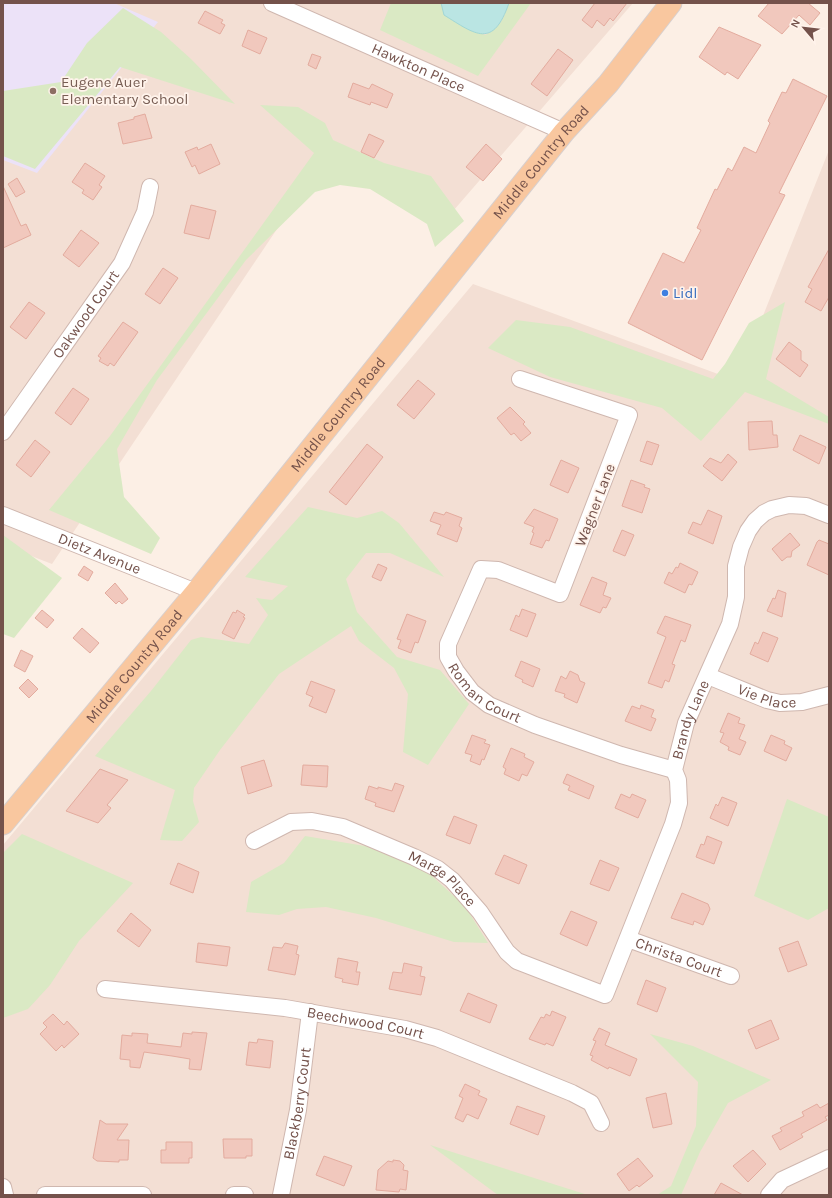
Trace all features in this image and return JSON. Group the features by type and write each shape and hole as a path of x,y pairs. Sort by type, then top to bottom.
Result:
{"main road":[{"name":"Middle Country Road","path":"3,824 196,592 564,132 608,84 671,3"}],"street":[{"name":"Hawkton Place","path":"272,3 564,132"},
{"name":"Oakwood Court","path":"3,432 122,263 145,212 150,187"},
{"name":"Wagner Lane","path":"520,380 630,415 560,594"},
{"name":"Brandy Lane","path":"605,995 673,824 679,803 678,780 674,770 686,723 730,624 735,605 735,574 741,547 755,521 772,509 789,505 806,506 829,515"},
{"name":"Dietz Avenue","path":"3,515 196,592"},
{"name":"Roman Court","path":"560,594 498,570 481,569 448,644 448,657 456,671 472,692 489,705 535,725 621,755 674,770"},
{"name":"Vie Place","path":"708,676 767,700 780,703 802,702 829,695"},
{"name":"Marge Place","path":"254,841 291,822 312,821 343,827 414,857 438,869 452,880 480,912 506,952 517,961 605,995"},
{"name":"Christa Court","path":"628,939 731,976"},
{"name":"Beechwood Court","path":"105,989 270,1006 405,1029 437,1038 572,1093 591,1103 601,1123"},
{"name":"Blackberry Court","path":"281,1195 298,1110 310,1012"},
{"path":"768,1195 782,1180 829,1158"},
{"path":"3,1187 5,1195"},
{"path":"44,1195 143,1195"},
{"path":"234,1195 245,1195"}],"shaded area":[{"path":"3,3 633,3 447,218 320,165 52,564 3,545"},
{"name":"Eugene Auer Elementary School","path":"3,3 114,3 158,22 37,173 3,160"},
{"path":"829,150 829,1195 3,1195 3,845 473,284 737,381"}],"green space":[{"path":"391,3 441,3 444,15 485,35 498,26 501,22 509,3 531,3 478,76 380,30"},
{"path":"123,8 161,32 191,59 235,104 120,67 35,169 3,156 3,91 61,82 87,43"},
{"path":"260,105 298,107 325,123 333,140 384,163 431,176 464,221 435,247 427,224 370,189 340,185 315,192 246,260 157,380 117,449 124,497 160,538 151,554 49,510 110,436 314,153"},
{"path":"785,302 766,379 829,417 829,424 745,392 701,441 662,408 550,377 488,348 516,320 570,327 713,379 725,364 749,323"},
{"path":"308,507 357,518 382,511 399,523 444,577 390,553 366,553 346,579 357,612 397,657 440,670 469,704 428,765 403,752 408,694 394,668 359,641 351,626 279,674 220,750 194,788 193,801 199,822 182,841 160,840 175,790 95,756 151,691 191,640 201,637 249,644 268,615 256,598 272,600 288,586 245,577"},
{"path":"3,535 62,578 14,638 3,634"},
{"path":"787,799 829,817 829,908 808,920 754,896"},
{"path":"22,834 133,883 79,941 50,985 28,1009 3,1018 3,853"},
{"path":"305,836 371,847 421,866 465,906 488,943 454,942 376,918 326,907 297,909 279,915 246,912 251,882 284,863"},
{"path":"650,1034 693,1046 771,1080 728,1103 700,1152 681,1195 657,1195 671,1186 696,1126 698,1082"},
{"path":"430,1145 588,1195 498,1195"}],"water":[{"path":"441,3 509,3 503,18 497,27 490,32 482,34 465,28 444,15"}],"building":[{"path":"595,3 627,3 613,21 610,18 604,26 597,20 592,28 582,20"},
{"path":"769,3 808,3 820,13 810,25 799,15 782,34 758,16"},
{"path":"205,11 223,20 221,23 225,25 220,34 198,23"},
{"path":"719,27 761,45 738,79 727,72 725,75 699,57"},
{"path":"248,30 267,38 260,54 242,46"},
{"path":"558,49 573,60 547,96 531,84"},
{"path":"312,54 321,57 316,69 308,65"},
{"path":"793,79 827,96 779,193 785,195 702,360 628,323 663,253 684,263 701,230 697,228 715,189 717,190 728,168 732,171 744,147 756,153 770,123 768,121 782,92 786,93"},
{"path":"353,83 369,89 372,84 393,94 387,108 371,102 370,105 348,97"},
{"path":"145,114 152,138 123,144 118,123 134,119 134,117"},
{"path":"369,134 384,141 374,158 361,152"},
{"path":"211,144 220,164 199,174 195,165 192,167 185,152 197,147 198,150"},
{"path":"486,144 502,159 483,181 466,167"},
{"path":"85,163 105,176 99,185 102,187 93,200 82,193 84,190 72,182"},
{"path":"17,178 25,192 16,197 8,184"},
{"path":"3,186 21,226 26,224 31,235 3,248"},
{"path":"191,205 216,211 209,239 184,233"},
{"path":"81,230 99,243 79,267 63,255"},
{"path":"829,249 829,297 821,311 805,302 812,289 808,287"},
{"path":"163,268 178,278 160,304 145,294"},
{"path":"29,302 45,313 26,339 10,327"},
{"path":"123,322 138,332 114,366 110,363 108,366 99,361 101,358 98,356"},
{"path":"789,342 801,351 801,360 808,365 800,377 776,359"},
{"path":"418,380 435,394 414,419 397,405"},
{"path":"73,388 89,399 71,425 55,413"},
{"path":"510,407 525,422 523,424 531,433 521,441 514,433 511,435 497,418"},
{"path":"772,421 773,435 777,435 778,447 749,450 748,422"},
{"path":"800,435 826,447 819,464 793,450"},
{"path":"35,440 50,452 31,477 16,465"},
{"path":"647,441 659,445 652,465 640,461"},
{"path":"367,444 383,457 346,505 329,492"},
{"path":"728,454 737,462 722,481 703,466 710,458 721,463"},
{"path":"561,460 579,468 568,493 550,485"},
{"path":"631,480 645,485 644,487 650,489 642,513 622,506"},
{"path":"534,509 558,519 549,541 546,540 542,548 530,544 534,533 532,532 534,527 524,523"},
{"path":"708,510 722,516 713,544 688,533 693,522 701,525"},
{"path":"434,512 444,515 446,512 462,518 459,526 462,528 457,542 437,534 441,525 430,521"},
{"path":"622,530 634,535 625,556 613,551"},
{"path":"790,533 800,545 792,551 791,557 787,557 782,561 772,549"},
{"path":"819,540 829,544 829,575 807,565"},
{"path":"680,563 698,572 692,585 689,584 685,593 664,583 669,572 672,574 676,567 678,568"},
{"path":"378,564 387,568 381,581 372,577"},
{"path":"84,566 93,572 88,581 78,575"},
{"path":"592,577 607,583 603,595 611,598 606,608 603,607 600,613 580,605"},
{"path":"115,583 128,599 122,604 119,601 116,604 105,593"},
{"path":"778,590 786,593 782,617 767,611 773,598 775,599"},
{"path":"522,609 536,614 527,637 510,630 516,615 519,617"},
{"path":"42,610 54,620 47,628 35,618"},
{"path":"237,610 245,615 243,617 245,618 234,639 222,633 233,612 236,613"},
{"path":"407,614 426,621 418,643 415,642 411,653 398,648 401,640 397,639"},
{"path":"665,616 691,625 685,642 681,640 672,664 675,665 669,682 665,680 662,688 648,683 666,637 657,633"},
{"path":"82,628 99,643 90,653 73,638"},
{"path":"763,632 778,638 768,662 750,654 755,642 758,644"},
{"path":"21,650 33,656 25,672 14,666"},
{"path":"521,661 540,669 533,687 522,682 523,680 515,676"},
{"path":"570,671 578,675 580,681 585,683 577,703 564,697 565,694 555,691 561,676 566,679"},
{"path":"28,679 38,689 29,698 19,688"},
{"path":"311,681 335,690 326,713 309,706 313,697 306,694"},
{"path":"641,705 654,710 651,717 656,719 651,731 625,721 632,706 640,709"},
{"path":"728,713 740,718 738,723 745,725 739,739 746,742 740,755 728,750 729,747 720,742 724,733 720,732"},
{"path":"472,735 486,740 484,743 490,745 484,760 482,759 480,765 470,761 472,755 465,753"},
{"path":"771,735 785,741 784,744 792,748 786,761 764,751"},
{"path":"511,748 525,754 524,757 534,762 527,776 522,774 519,781 504,774 506,769 503,767"},
{"path":"264,760 272,786 248,794 241,767"},
{"path":"303,765 328,766 327,787 301,785"},
{"path":"100,769 128,780 107,805 111,808 98,823 66,811"},
{"path":"567,774 594,786 589,799 568,790 570,786 563,783"},
{"path":"395,783 404,786 394,812 375,806 376,803 365,799 369,786 392,791"},
{"path":"621,794 630,798 632,794 646,800 638,818 615,808"},
{"path":"722,797 737,803 728,826 710,818 716,804 718,806"},
{"path":"454,816 477,825 470,844 446,835"},
{"path":"707,836 722,842 714,864 696,857 701,844 704,845"},
{"path":"504,855 527,865 519,884 495,874"},
{"path":"600,860 619,868 609,891 590,884"},
{"path":"178,863 199,872 193,893 170,884"},
{"path":"682,893 708,904 710,909 703,925 694,921 693,925 671,918"},
{"path":"571,911 597,922 587,946 560,934"},
{"path":"131,913 151,930 139,947 117,931"},
{"path":"798,941 807,965 788,972 779,948"},
{"path":"198,943 230,947 227,966 196,962"},
{"path":"285,943 298,946 296,954 299,955 295,975 268,970 273,947 282,948"},
{"path":"338,958 358,962 356,972 360,972 358,985 342,982 343,979 335,977"},
{"path":"404,963 422,967 420,976 425,977 421,995 389,989 393,972 402,973"},
{"path":"646,980 666,988 657,1012 637,1004"},
{"path":"468,993 497,1005 490,1023 460,1011"},
{"path":"552,1011 566,1017 553,1046 546,1043 545,1045 529,1039 541,1017 544,1018 546,1014 550,1016"},
{"path":"53,1014 64,1025 67,1021 79,1034 64,1048 62,1045 56,1051 40,1034 47,1027 43,1023"},
{"path":"771,1020 779,1039 756,1049 748,1030"},
{"path":"599,1028 610,1033 605,1045 637,1059 630,1076 609,1067 608,1069 591,1060 593,1056 590,1055 596,1041 593,1040"},
{"path":"192,1032 207,1033 201,1070 189,1069 190,1059 144,1052 140,1068 130,1067 130,1060 120,1059 122,1035 132,1036 132,1033 148,1034 147,1043 181,1047 183,1033 192,1034"},
{"path":"258,1039 273,1041 270,1068 246,1065 249,1042 257,1043"},
{"path":"465,1084 480,1091 478,1095 487,1099 478,1119 467,1114 463,1122 455,1118 463,1098 459,1096"},
{"path":"666,1093 672,1124 653,1128 646,1098"},
{"path":"829,1103 829,1115 825,1117 827,1120 801,1134 803,1137 780,1150 772,1136 782,1131 780,1128 804,1116 802,1112 817,1104 820,1108"},
{"path":"517,1106 545,1116 538,1135 510,1124"},
{"path":"100,1120 106,1124 128,1124 117,1140 129,1140 128,1160 119,1160 119,1162 97,1161 93,1158"},
{"path":"223,1139 252,1139 252,1156 246,1156 246,1158 224,1158"},
{"path":"166,1142 192,1142 192,1158 189,1158 189,1163 161,1163 161,1150 166,1150"},
{"path":"753,1150 766,1164 748,1182 733,1166"},
{"path":"324,1156 352,1166 344,1186 316,1175"},
{"path":"638,1158 653,1176 639,1187 637,1185 629,1191 617,1174"},
{"path":"393,1160 400,1161 404,1165 403,1170 408,1171 406,1190 400,1189 399,1192 376,1190 378,1170 388,1161 393,1162"},
{"path":"721,1183 743,1195 714,1195"}],"place":[{"name":"Eugene Auer Elementary School","path":"53,91"},
{"name":"Lidl","path":"665,293"}]}
